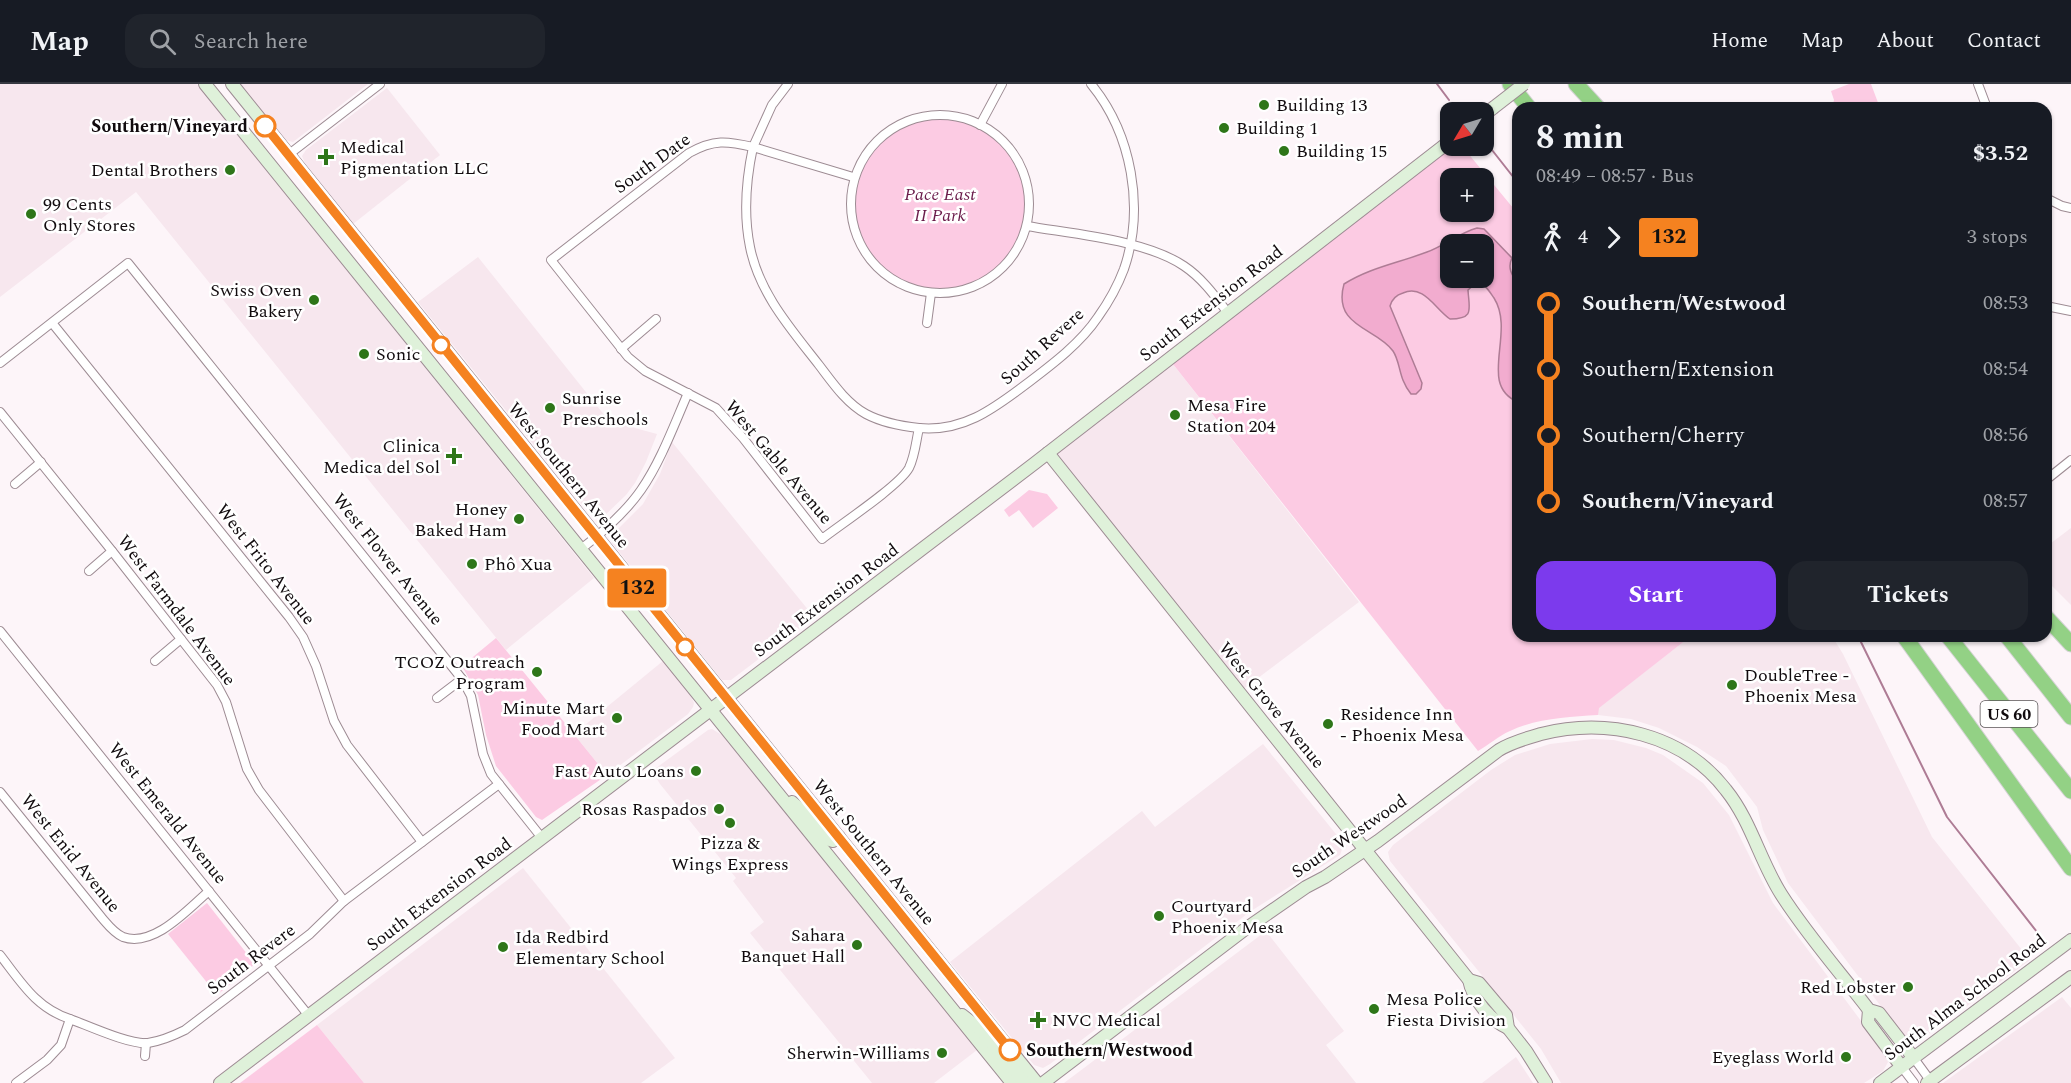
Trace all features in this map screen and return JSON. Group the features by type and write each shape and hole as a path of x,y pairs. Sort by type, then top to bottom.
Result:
{"highway":[{"path":"1508,84 1518,102"},
{"path":"1508,84 1524,102"},
{"path":"1569,84 1583,102"},
{"path":"1576,84 1592,102"},
{"path":"2052,623 2071,644"},
{"path":"1908,642 2071,868"},
{"name":"US 60","path":"1953,642 2071,791"},
{"name":"US 60","path":"2012,642 2071,717"}],"street":[{"name":"West Southern Avenue","path":"205,84 1012,1083"},
{"name":"West Southern Avenue","path":"232,84 1037,1083"},
{"path":"288,155 380,84"},
{"path":"753,147 772,105 788,84"},
{"path":"980,124 1002,84"},
{"name":"South Revere","path":"753,147 747,178 747,223 750,249 768,295 781,316 837,389 864,413 896,426 942,428 972,420 994,408 1046,369 1080,339 1097,319 1123,271 1131,245 1134,201 1127,154 1106,104 1091,84"},
{"path":"1494,107 1524,84"},
{"path":"1978,84 1985,102"},
{"path":"934,116 952,117 980,124 1002,140 1013,152 1020,167 1029,196 1030,211 1028,226 1020,244 1009,261 995,275 963,292 931,293 899,284 884,274 863,249 854,231 850,202 853,177 867,151 878,139 904,122 934,116"},
{"name":"South Date","path":"551,260 689,153 702,146 726,141 853,177"},
{"name":"South Extension Road","path":"220,1083 727,699 1440,149"},
{"path":"2052,201 2071,208"},
{"path":"1028,226 1131,245 1166,257 1183,266 1211,292 1228,313"},
{"name":"West Gable Avenue","path":"551,260 621,349 645,371 716,408 743,438 822,539 908,471 919,428"},
{"name":"West Flower Avenue","path":"53,324 128,263 462,679 471,696 483,754 491,774 542,838"},
{"path":"927,323 931,293"},
{"path":"2052,307 2071,311"},
{"path":"621,349 656,319"},
{"path":"0,363 53,324"},
{"name":"West Frito Avenue","path":"53,324 289,617 303,637 316,666 334,721 347,745 422,842"},
{"path":"581,549 612,523 641,490 688,393"},
{"name":"West Farmdale Avenue","path":"0,412 112,550 217,685 226,702 247,770 259,790 344,901"},
{"name":"West Grove Avenue","path":"1048,453 1469,980 1471,992 1496,1023 1508,1028 1546,1083"},
{"path":"2052,475 2071,460"},
{"path":"15,484 40,462"},
{"path":"89,571 112,550"},
{"name":"West Emerald Avenue","path":"0,631 309,1016"},
{"path":"155,661 181,639"},
{"path":"437,698 462,679"},
{"name":"South Westwood","path":"1043,1083 1244,930 1364,850 1503,748 1519,740 1550,732 1600,727 1629,730 1673,747 1699,763 1727,791 1742,814 1782,895 1869,1010"},
{"name":"South Revere","path":"0,955 44,1007 56,1014 119,1037 146,1043 168,1038 184,1030 270,965 310,934 344,901 499,783"},
{"path":"773,787 804,812 827,839 833,841 839,837"},
{"name":"West Enid Avenue","path":"0,792 102,918 123,937 150,937 164,929 209,891"},
{"path":"903,948 918,935"},
{"name":"South Alma School Road","path":"1880,1083 2071,940"},
{"path":"1914,1083 1868,1022 1869,1010 1879,1013 1930,1082 2071,977"},
{"path":"953,1010 980,1029 1024,1083"},
{"path":"16,1083 47,1060 61,1045 70,1019"},
{"path":"145,1056 146,1043"}],"shaded area":[{"path":"0,84 197,84 594,578 506,650 136,192 0,297"},
{"path":"240,84 368,84 293,142 285,140"},
{"path":"387,88 440,155 353,224 302,156 306,150"},
{"path":"1477,228 1484,229 1489,234 1462,234"},
{"path":"1494,239 1512,258 1510,268 1512,274 1512,398 1506,394 1500,384 1498,371 1500,312 1487,288 1494,288"},
{"path":"1440,245 1440,288 1470,288 1468,290 1469,312 1464,317 1450,319 1429,299 1410,291 1392,301 1390,306 1422,383 1421,389 1416,394 1411,394 1393,351 1386,343 1358,325 1344,309 1342,298 1344,284 1374,270"},
{"path":"478,257 609,421 657,434 635,483 601,519 594,519 418,302"},
{"path":"1169,359 1359,602 1238,693 1048,453"},
{"path":"672,442 814,617 731,680 722,680 612,543 613,534 643,504 660,474"},
{"path":"2071,528 2071,605 2052,586 2052,542"},
{"path":"1683,642 1836,642 1932,837 2030,960 1914,1043 1904,1037 1788,883 1763,830 1757,807 1726,766 1697,747 1659,728 1631,719 1598,715 1598,708"},
{"path":"663,661 690,694 694,703 693,707 688,714 607,775 574,734"},
{"path":"712,729 722,735 977,1050 934,1083 872,1083 750,933 764,922 733,881 736,878 652,771"},
{"path":"1592,739 1614,740 1646,748 1663,755 1703,783 1729,815 1773,903 1885,1053 1888,1062 1883,1071 1864,1083 1561,1083 1541,1049 1390,861 1388,852 1393,845 1491,770 1515,755 1550,744"},
{"path":"1263,744 1340,839 1343,846 1340,855 1251,911 1050,1064 1043,1068 1034,1065 950,962 1142,811 1155,827"},
{"name":"Ida Redbird Elementary School","path":"523,868 675,1058 641,1083 364,1083 317,1025"},
{"path":"1266,931 1344,1031 1326,1045 1356,1083 1064,1083"},
{"path":"2062,997 2071,1008 2071,1083 1943,1083"},
{"path":"1516,1057 1533,1083 1482,1083"}],"green space":[{"path":"1849,84 1871,84 1878,102 1834,102 1831,91"},
{"name":"Pace East II Park","path":"940,119 972,126 987,133 1000,144 1011,157 1018,172 1025,204 1018,236 1011,251 1000,264 987,275 972,282 940,289 908,282 893,275 880,264 869,251 862,236 855,204 862,172 869,157 880,144 893,133 908,126"},
{"path":"1440,154 1440,156 1470,156 1480,168 1440,168 1440,222 1494,222 1494,185 1512,207 1512,642 1683,642 1599,708 1598,715 1531,723 1506,733 1478,751 1169,359"},
{"path":"1029,490 1047,494 1058,508 1033,528 1019,510 1009,517 1004,510"},
{"path":"496,638 607,775 542,820 536,817 496,766 486,735 478,695 462,666"},
{"path":"207,903 255,964 217,995 168,934"},
{"path":"317,1025 364,1083 240,1083"}],"waterway":[{"path":"1437,84 1449,100"},
{"path":"1494,153 1512,175"},
{"path":"1861,642 1947,817 2041,937"}],"bus line":[{"name":"132","path":"265,126 1010,1050"}],"place":[{"name":"Building 13","path":"1264,105"},
{"name":"Southern/Vineyard","path":"265,126"},
{"name":"Building 1","path":"1224,128"},
{"name":"Building 15","path":"1284,151"},
{"name":"Medical Pigmentation LLC","path":"326,157"},
{"name":"Dental Brothers","path":"230,170"},
{"name":"99 Cents Only Stores","path":"31,214"},
{"name":"Swiss Oven Bakery","path":"314,300"},
{"name":"Sonic","path":"364,354"},
{"name":"Sunrise Preschools","path":"550,408"},
{"name":"Mesa Fire Station 204","path":"1175,415"},
{"name":"Clinica Medica del Sol","path":"454,456"},
{"name":"Honey Baked Ham","path":"519,519"},
{"name":"Phô Xua","path":"472,564"},
{"name":"TCOZ Outreach Program","path":"537,672"},
{"name":"DoubleTree - Phoenix Mesa","path":"1732,685"},
{"name":"Minute Mart Food Mart","path":"617,718"},
{"name":"Residence Inn - Phoenix Mesa","path":"1328,724"},
{"name":"Fast Auto Loans","path":"696,771"},
{"name":"Rosas Raspados","path":"719,809"},
{"name":"Pizza & Wings Express","path":"730,823"},
{"name":"Courtyard Phoenix Mesa","path":"1159,916"},
{"name":"Sahara Banquet Hall","path":"857,945"},
{"name":"Ida Redbird Elementary School","path":"503,947"},
{"name":"Red Lobster","path":"1908,987"},
{"name":"Mesa Police Fiesta Division","path":"1374,1009"},
{"name":"NVC Medical","path":"1038,1020"},
{"name":"Southern/Westwood","path":"1010,1050"},
{"name":"Sherwin-Williams","path":"942,1053"},
{"name":"Eyeglass World","path":"1846,1057"}]}
